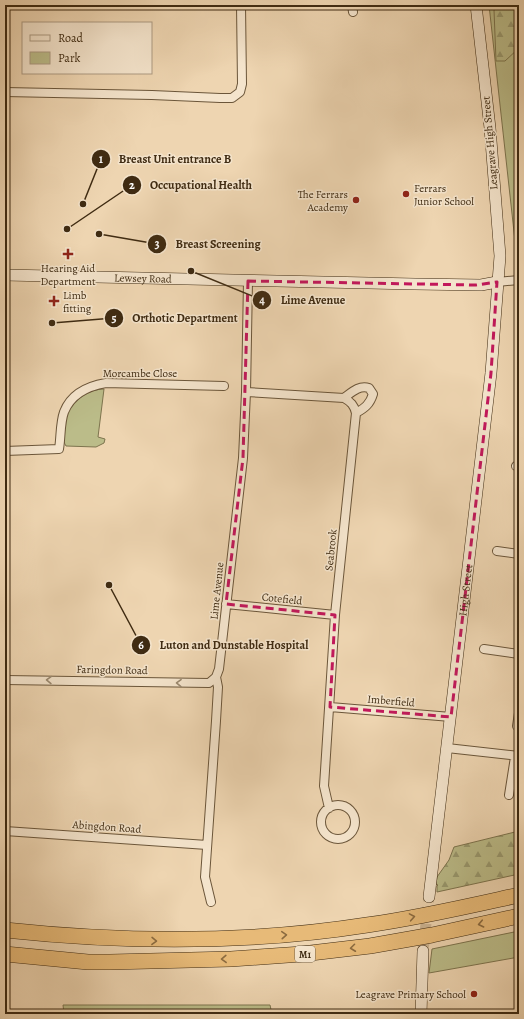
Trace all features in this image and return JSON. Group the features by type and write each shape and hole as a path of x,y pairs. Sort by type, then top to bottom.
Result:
{"highway":[{"name":"M1","path":"5,930 51,935 115,939 167,941 234,939 302,934 367,926 519,895"},
{"name":"M1","path":"5,954 88,962 157,962 302,954 370,946 432,935 519,916"},
{"path":"5,920 115,939"},
{"path":"5,964 50,965 88,962"}],"street":[{"path":"5,92 232,98 240,92 242,84 241,5"},
{"name":"Leagrave High Street","path":"476,5 490,133 500,256 497,282"},
{"name":"Lewsey Road","path":"5,275 471,285 497,282"},
{"path":"497,282 514,279 519,280"},
{"name":"Lime Avenue","path":"211,902 205,877 218,687 216,677 219,669 243,458 248,280"},
{"name":"High Street","path":"429,898 490,373 497,282"},
{"name":"Morcambe Close","path":"5,451 59,449 64,412 70,401 81,392 94,385 106,383 224,386"},
{"path":"246,392 344,398 354,406 356,413 371,401 372,394 369,388 364,386 344,398"},
{"name":"Seabrook","path":"329,808 324,786 335,615 356,413"},
{"path":"497,551 519,554"},
{"name":"Cotefield","path":"226,604 335,615"},
{"path":"484,649 519,654"},
{"name":"Faringdon Road","path":"5,680 209,683 216,677"},
{"name":"Imberfield","path":"330,707 451,717"},
{"path":"517,726 519,713"},
{"path":"447,748 517,756 509,795"},
{"path":"340,805 345,807 353,814 353,829 345,837 334,838 329,836 322,827 322,816 329,808 340,805"},
{"name":"Abingdon Road","path":"5,831 207,845"},
{"path":"421,1014 423,951"}],"highlighted area":[{"path":"248,281 476,285 497,282 491,373 451,717 330,707 335,615 226,604 243,458"}],"green space":[{"path":"489,5 519,5 519,260 517,259"},
{"path":"502,5 519,5 519,24 516,27 519,48 505,61 496,61 494,10"},
{"path":"104,389 98,437 105,439 104,443 96,447 66,446 64,437 69,409 76,401 89,392"},
{"path":"519,831 519,874 437,892 437,877 449,860 454,847"},
{"path":"519,931 519,957 429,973 432,949"},
{"path":"63,1005 270,1005 272,1014 64,1014"}],"tunnel":[{"path":"423,951 429,897"}],"place":[{"name":"Ferrars Junior School","path":"406,194"},
{"name":"The Ferrars Academy","path":"356,200"},
{"name":"Breast Unit entrance B","path":"83,204"},
{"name":"Occupational Health","path":"67,229"},
{"name":"Breast Screening","path":"99,234"},
{"name":"Hearing Aid Department","path":"68,254"},
{"name":"Lime Avenue","path":"191,271"},
{"name":"Limb fitting","path":"54,301"},
{"name":"Orthotic Department","path":"52,323"},
{"name":"Luton and Dunstable Hospital","path":"109,585"},
{"name":"Leagrave Primary School","path":"474,994"}]}
